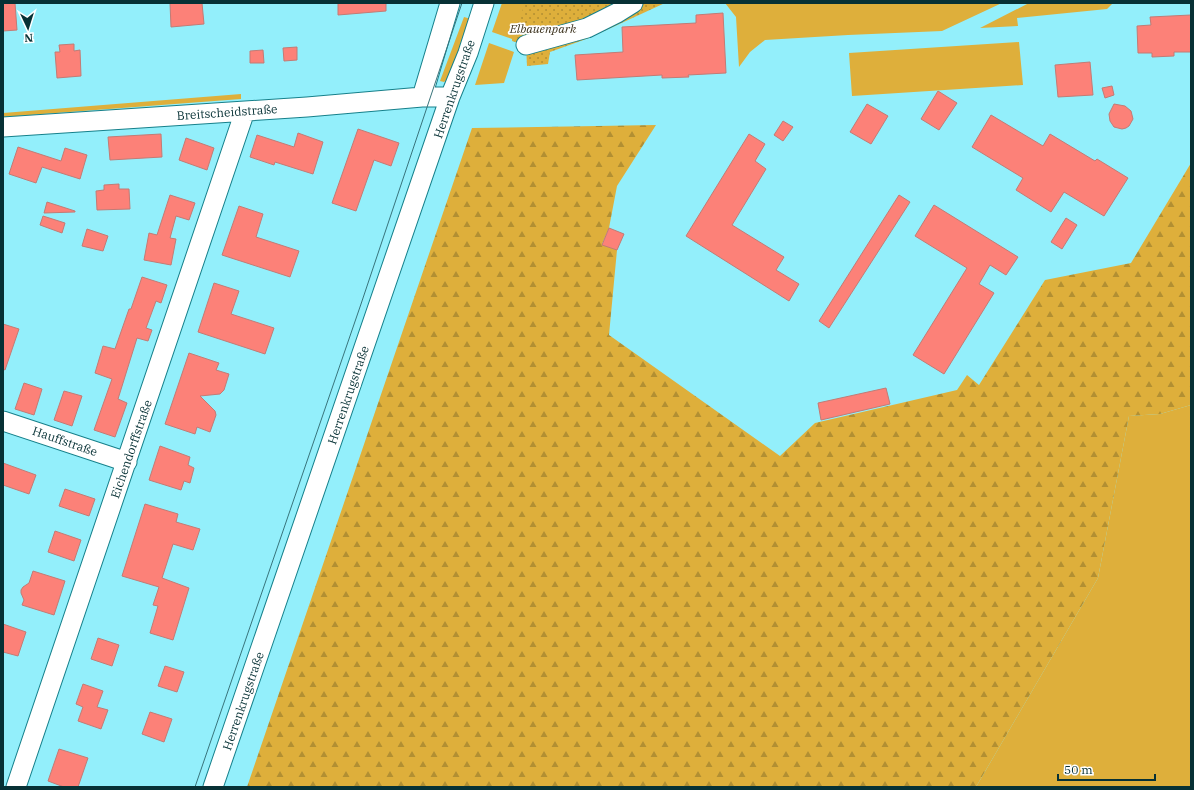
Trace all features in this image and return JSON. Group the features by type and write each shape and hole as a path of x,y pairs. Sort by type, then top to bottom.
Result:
{"street":[{"path":"422,97 450,3"},
{"name":"Herrenkrugstraße","path":"213,787 450,97 468,53 484,3"},
{"path":"526,45 587,28 611,17 633,3"},
{"name":"Breitscheidstraße","path":"3,127 245,111 422,97 450,97"},
{"name":"Eichendorffstraße","path":"16,787 245,111"},
{"name":"Hauffstraße","path":"3,420 126,462"}],"green space":[{"path":"502,3 552,3 512,41 512,39 492,32"},
{"name":"Elbauenpark","path":"525,3 665,3 589,38 550,52 548,64 527,66 526,45 512,41"},
{"path":"725,3 1002,3 942,31 765,40 750,52 739,67 736,17"},
{"path":"1029,3 1113,3 1107,9 1017,18 1018,26 980,28"},
{"path":"464,17 471,19 449,78 444,82 440,81"},
{"path":"1019,42 1023,85 852,96 849,53"},
{"path":"489,43 514,52 504,83 475,85"},
{"path":"241,94 241,99 3,117 3,113"},
{"path":"656,125 617,186 609,228 602,244 617,250 609,335 780,456 815,423 957,390 967,375 979,385 1045,280 1131,263 1191,163 1191,405 1160,414 1129,416 1098,578 976,787 247,787 472,128"},
{"path":"1191,405 1191,787 976,787 1098,578 1129,416 1160,414"}],"building":[{"path":"3,3 15,3 17,30 3,31"},
{"path":"170,3 202,3 204,24 171,27"},
{"path":"338,3 386,3 386,11 338,15"},
{"path":"723,13 726,73 688,75 689,77 662,78 662,75 577,80 575,55 623,52 622,27 696,23 696,15"},
{"path":"1191,15 1191,52 1174,52 1174,56 1152,57 1152,53 1138,53 1137,26 1151,25 1150,17"},
{"path":"74,44 74,51 80,50 81,76 57,78 55,52 60,52 59,45"},
{"path":"297,47 297,60 284,61 283,48"},
{"path":"263,50 264,63 250,63 250,51"},
{"path":"1090,62 1093,95 1058,97 1055,65"},
{"path":"1112,86 1114,95 1105,98 1102,88"},
{"path":"938,91 957,103 939,130 921,119"},
{"path":"867,104 888,116 871,144 850,132"},
{"path":"1114,104 1125,106 1131,111 1133,119 1126,128 1122,129 1114,127 1110,121 1109,114"},
{"path":"991,115 1043,146 1050,134 1095,161 1097,159 1128,178 1104,216 1064,192 1051,212 1016,190 1023,178 972,147"},
{"path":"783,121 793,127 783,141 774,135"},
{"path":"358,129 399,143 391,166 374,160 356,211 332,203"},
{"path":"298,133 323,142 313,174 275,162 274,165 250,157 257,135 294,147"},
{"path":"161,134 162,157 110,160 108,137"},
{"path":"749,134 765,144 755,161 766,169 732,225 784,257 776,270 799,284 789,301 686,236"},
{"path":"186,138 214,148 207,170 179,160"},
{"path":"18,147 61,161 65,148 87,155 80,179 42,167 36,183 9,174"},
{"path":"119,184 119,189 129,189 130,209 97,210 96,191 104,190 104,185"},
{"path":"170,195 195,203 189,220 176,216 170,238 176,239 171,265 144,260 149,233 157,235"},
{"path":"899,195 910,202 829,328 819,321"},
{"path":"47,202 75,211 75,212 44,213"},
{"path":"934,205 1018,257 1006,275 990,265 979,284 994,293 944,374 913,355 967,268 915,236"},
{"path":"239,206 263,214 256,237 299,251 290,277 222,255"},
{"path":"43,216 65,223 62,233 40,225"},
{"path":"1066,218 1077,225 1062,249 1051,242"},
{"path":"609,228 624,234 617,250 602,245"},
{"path":"87,229 108,236 103,251 82,246"},
{"path":"142,277 167,285 161,303 156,301 146,328 152,330 148,341 137,338 118,399 127,403 115,437 94,430 112,379 95,373 103,346 115,349"},
{"path":"214,283 239,291 231,314 274,328 265,354 198,332"},
{"path":"3,324 19,329 5,370 3,369"},
{"path":"189,353 219,363 216,370 229,374 224,390 220,394 200,396 215,411 216,415 210,432 197,427 195,434 165,424"},
{"path":"24,383 42,389 34,415 15,409"},
{"path":"886,388 890,404 821,420 818,403"},
{"path":"64,391 82,396 72,426 54,420"},
{"path":"160,446 190,457 188,465 194,468 190,483 184,481 181,490 149,480"},
{"path":"3,463 36,475 29,494 3,485"},
{"path":"65,489 95,499 89,516 59,506"},
{"path":"145,504 178,514 176,522 200,529 193,550 173,544 162,578 189,588 173,640 150,633 158,606 153,605 159,587 122,576"},
{"path":"55,531 81,540 74,561 48,552"},
{"path":"33,571 65,581 54,615 22,605 24,600 21,590 29,583"},
{"path":"3,624 26,632 18,656 3,652"},
{"path":"98,638 119,645 112,666 91,659"},
{"path":"165,666 184,672 177,692 158,686"},
{"path":"83,684 103,691 97,707 108,710 101,729 78,721 83,707 76,704"},
{"path":"150,712 172,719 164,742 142,734"},
{"path":"59,749 88,758 78,787 64,787 48,781"}],"tram line":[{"path":"195,787 361,304 462,3"}]}
